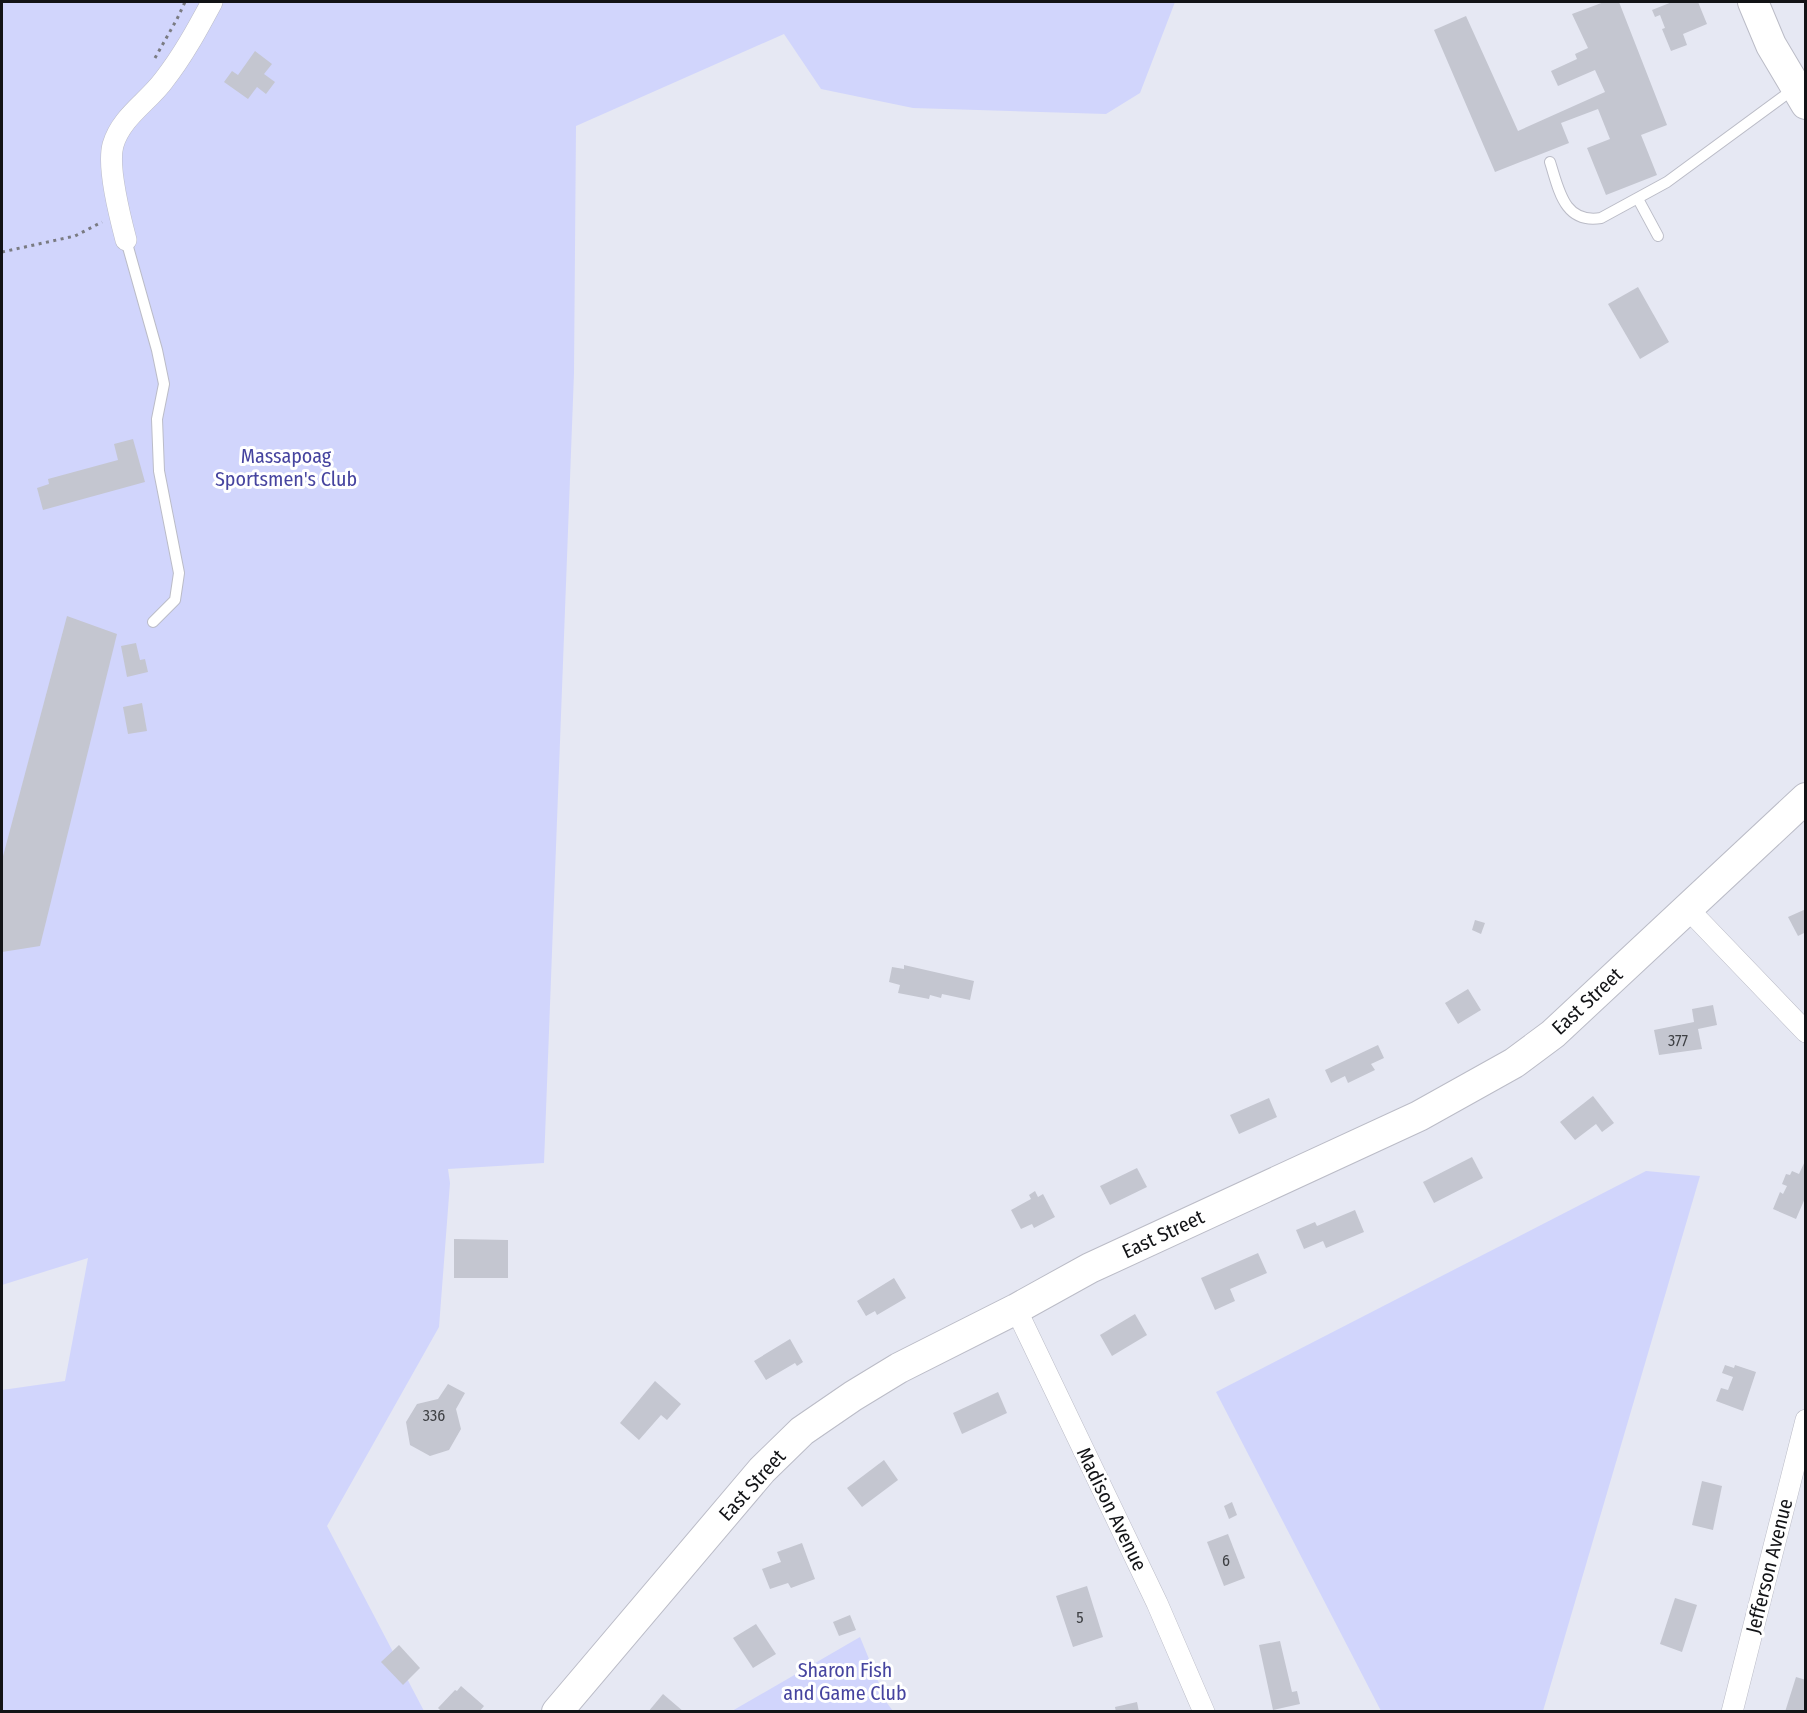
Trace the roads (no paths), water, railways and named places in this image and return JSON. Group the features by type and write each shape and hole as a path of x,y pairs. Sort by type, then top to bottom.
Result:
{"street":[{"path":"126,240 119,213 112,164 112,146 120,129 164,81 212,2"},
{"path":"1753,2 1771,45 1800,96"},
{"name":"East Street","path":"557,1712 762,1470 801,1431 899,1368 1016,1309 1090,1268 1419,1116 1514,1063 1553,1034 1806,798"},
{"path":"1688,909 1806,1032"},
{"name":"Madison Avenue","path":"1016,1309 1157,1603 1204,1712"},
{"name":"Jefferson Avenue","path":"1732,1712 1806,1420"}],"lane":[{"path":"1551,162 1567,206 1580,217 1601,218 1667,182 1800,96"},
{"path":"1638,199 1658,236"},
{"path":"126,240 157,350 164,384 157,419 159,471 179,573 175,600 153,622"}],"park label":[{"name":"Massapoag Sportsmen's Club","path":"286,468"},
{"name":"Sharon Fish and Game Club","path":"845,1682"}]}
